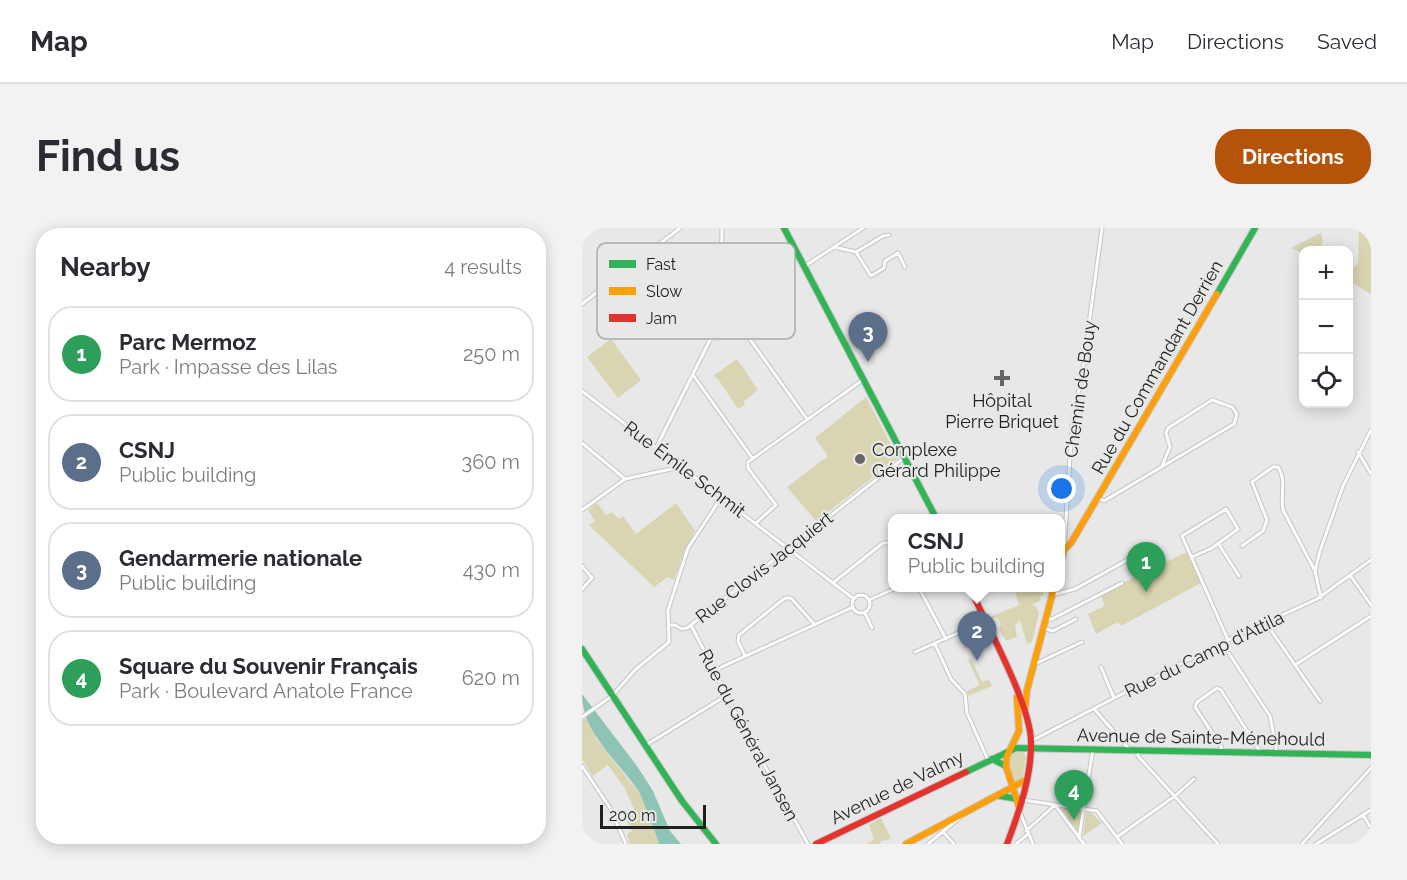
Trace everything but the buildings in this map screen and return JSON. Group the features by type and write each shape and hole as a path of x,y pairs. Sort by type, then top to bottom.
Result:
{"main road":[{"path":"784,228 792,243"},
{"name":"Rue du Commandant Derrien","path":"1065,550 1255,228"},
{"path":"795,248 934,514"},
{"path":"972,592 1025,711"},
{"path":"1006,844 1026,780 1031,744 1025,711 1027,690 1053,592"},
{"path":"582,649 644,746 682,801 716,844"},
{"path":"1020,799 1012,787 1006,766 1010,750 1019,731 1020,701 1027,690"},
{"name":"Avenue de Sainte-Ménehould","path":"1010,750 1031,744 1093,749 1371,755"},
{"name":"Avenue de Valmy","path":"816,844 1010,750"},
{"name":"Avenue de Valmy","path":"990,760 1006,766"},
{"path":"906,844 1026,780"},
{"path":"998,796 1020,799"}],"street":[{"path":"661,243 680,228"},
{"path":"805,267 863,228"},
{"name":"Chemin de Bouy","path":"1065,521 1071,426 1083,368 1102,228"},
{"path":"834,247 856,252 888,235"},
{"path":"856,252 871,276 884,268 885,261 898,254 905,267"},
{"path":"582,304 597,292"},
{"path":"656,448 711,339"},
{"path":"750,339 807,419"},
{"path":"693,375 753,459"},
{"path":"756,523 776,505 748,468 747,463 864,379"},
{"name":"Rue Émile Schmit","path":"582,391 789,547 854,599"},
{"path":"1098,498 1104,501 1234,424 1237,414 1232,406 1212,400 1168,428 1166,433 1170,447 1162,466"},
{"path":"1315,571 1343,486 1371,430"},
{"path":"582,443 625,479"},
{"path":"1358,452 1371,474"},
{"name":"Rue Clovis Jacquiert","path":"668,625 675,625 682,630 691,625 905,457"},
{"path":"582,510 625,479 676,468 679,465"},
{"path":"1242,546 1263,531 1267,520 1252,482 1273,467 1278,467 1283,478 1281,500 1283,510 1315,571 1321,598"},
{"path":"583,717 612,696 636,669 669,642 668,610 688,549 722,498"},
{"path":"1192,557 1238,529 1226,508 1182,536 1228,640"},
{"path":"834,582 883,543 888,543"},
{"path":"1218,543 1239,576"},
{"path":"1065,592 1075,589 1138,554"},
{"name":"Rue du Camp d'Attila","path":"1031,744 1114,698 1222,643 1321,598 1371,560"},
{"path":"582,566 592,579 582,590"},
{"path":"1350,575 1371,605"},
{"path":"1046,619 1052,619 1122,583"},
{"path":"869,600 888,592"},
{"path":"921,592 946,639"},
{"path":"1052,595 1064,592"},
{"path":"862,595 869,600 870,608 865,613 859,613 853,607 854,599 862,595"},
{"path":"746,656 738,641 739,635 785,598 791,598 815,625"},
{"path":"715,670 853,607"},
{"path":"865,613 872,628"},
{"path":"1295,665 1371,616"},
{"path":"1043,628 1053,631 1076,619"},
{"path":"915,652 985,621"},
{"path":"1266,623 1320,701"},
{"name":"Rue du Général Jansen","path":"691,625 808,844"},
{"path":"1034,665 1082,642"},
{"path":"1222,643 1270,716 1277,753"},
{"path":"935,644 951,679 965,694 967,713 990,760"},
{"path":"1101,668 1114,698"},
{"path":"1222,752 1221,746 1195,707 1197,702 1217,688 1221,690 1261,753"},
{"path":"644,746 727,695"},
{"path":"1095,710 1129,750"},
{"path":"1079,838 1093,749"},
{"path":"1138,750 1138,756 1218,844"},
{"path":"582,766 610,808 626,844"},
{"path":"1302,844 1371,768"},
{"path":"1117,837 1175,796 1194,779"},
{"path":"1020,799 1098,811 1122,844"},
{"path":"1016,844 1055,805"},
{"path":"1055,805 1084,844"},
{"path":"1019,808 1033,844"},
{"path":"1316,844 1371,810"},
{"path":"923,836 929,844 967,812"},
{"path":"1363,815 1371,828"},
{"path":"943,832 954,844"}],"shaded area":[{"path":"1363,228 1371,228 1371,294 1353,283 1353,267 1358,264 1359,231"},
{"path":"1321,233 1323,241 1321,246 1299,246 1299,252 1291,248"},
{"path":"611,339 641,380 618,398 587,357"},
{"path":"737,359 758,390 743,402 745,405 738,409 718,379 713,376"},
{"name":"Complexe Gérard Philippe","path":"866,397 898,458 816,521 787,487 828,456 815,438"},
{"path":"597,503 606,515 612,512 619,519 623,516 636,534 676,503 695,531 686,547 674,580 668,577 654,587 589,525 595,521 588,510"},
{"path":"1187,552 1201,583 1121,626 1118,622 1096,634 1088,614 1105,606 1100,594"},
{"path":"1015,592 1043,592 1039,597 1041,600 1032,605 1039,613 1032,642 1027,644 1019,617 1019,622 1015,625 1017,637 1005,641 999,629 1001,624 997,617 992,619 992,616 1019,605"},
{"path":"971,659 982,682 989,679 992,686 968,696 967,691 980,685 968,660"},
{"path":"582,694 637,766 653,791 670,831 681,844 659,844 639,792 603,746 588,722"},
{"path":"587,717 597,740 640,794 659,844 630,844 627,834 632,831 624,815 635,811 624,787 608,765 593,776 582,759 582,721"},
{"path":"1017,750 1026,756 1023,778 1017,782 1012,780 1009,764 1011,756"},
{"path":"1064,808 1081,811 1079,833 1062,811"},
{"path":"1090,812 1102,823 1083,836 1086,813"},
{"path":"881,818 891,839 881,841 880,844 866,844 874,840 869,825"}],"traffic: fast":[{"path":"784,228 792,243"},
{"path":"1217,294 1255,228"},
{"path":"795,249 934,514"},
{"path":"582,649 682,801 716,844"},
{"path":"966,772 1016,748 1371,755"},
{"path":"992,759 1006,766"},
{"path":"1000,796 1019,799"}],"traffic: slow":[{"path":"1065,549 1071,543 1217,294"},
{"path":"1025,709 1027,690 1053,592"},
{"path":"1017,697 1019,731 1007,756 1006,766 1019,807"},
{"path":"906,844 1026,780"}],"traffic: jam":[{"path":"972,592 1016,686 1029,725 1031,754 1027,781 1007,844"},
{"path":"816,844 966,772"}],"place":[{"name":"Gendarmerie nationale","path":"868,362"},
{"name":"Hôpital Pierre Briquet","path":"1002,378"},
{"name":"Complexe Gérard Philippe","path":"860,459"},
{"name":"Parc Mermoz","path":"1146,592"},
{"name":"CSNJ","path":"977,661"},
{"name":"Square du Souvenir Français","path":"1074,820"}]}
